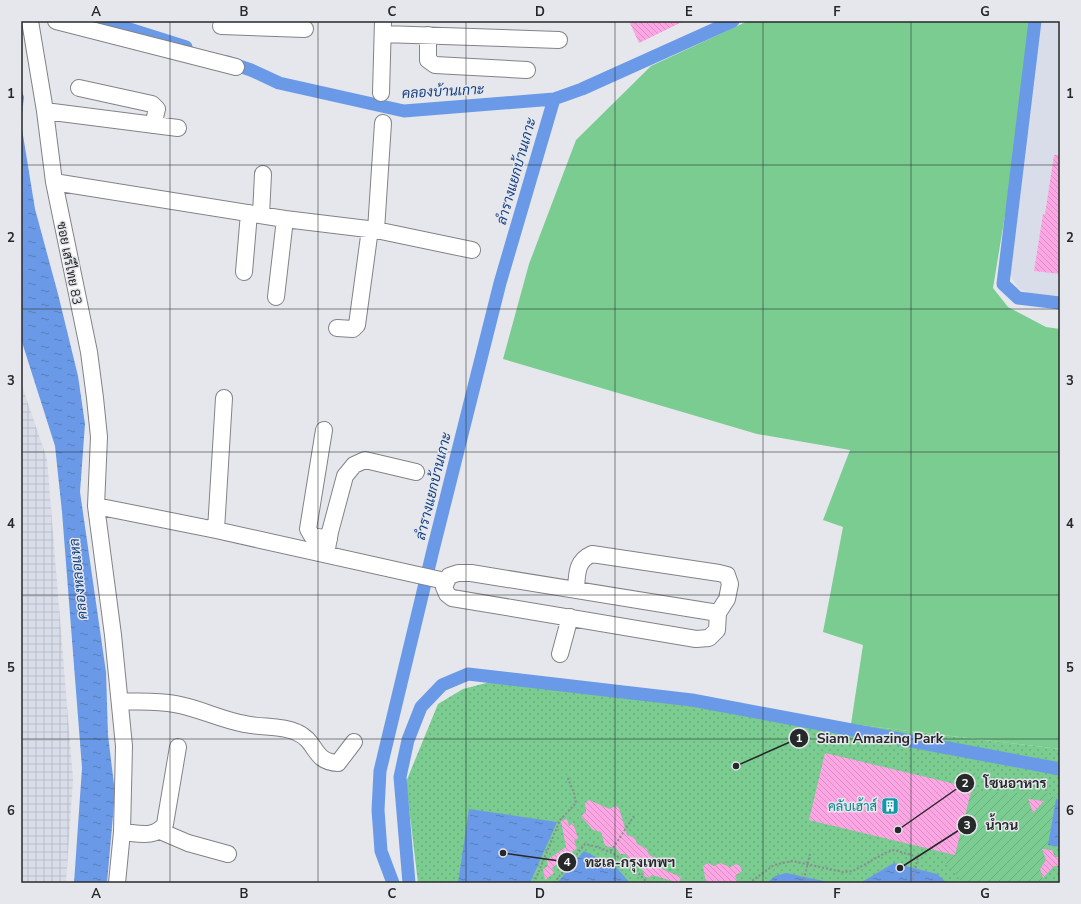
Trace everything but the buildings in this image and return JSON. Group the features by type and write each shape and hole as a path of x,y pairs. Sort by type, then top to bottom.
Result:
{"street":[{"name":"ซอย เสรีไทย 83","path":"30,21 45,111 54,182 89,352 99,437 96,506 120,701 124,746 122,832 117,883"},
{"path":"56,21 236,67"},
{"path":"221,26 262,24 305,29"},
{"path":"381,93 383,27 428,35 559,40"},
{"path":"428,35 428,60 434,65 527,70"},
{"path":"79,88 152,104 157,109 153,126"},
{"path":"45,111 178,128"},
{"path":"337,328 353,329 358,325 373,229 383,123"},
{"path":"244,272 263,174"},
{"path":"54,182 285,219 373,229 472,250"},
{"path":"276,297 285,219"},
{"path":"216,530 224,398"},
{"path":"324,430 308,529 312,536 327,547"},
{"path":"327,547 345,476 354,465 365,460 416,472"},
{"path":"96,506 216,530 327,547 404,572 440,580 458,573 471,573 718,613"},
{"path":"440,580 447,594 452,598 696,639 709,638 717,630 718,613 727,599 730,584 727,575 719,573 592,554 584,557 580,562 576,590"},
{"path":"560,654 570,617"},
{"path":"120,701 174,704 245,724 272,726 296,732 311,742 323,760 331,762 338,762 354,742"},
{"path":"160,832 165,824 178,747"},
{"path":"122,832 152,834 160,832 188,843 228,854"}],"path":[{"path":"534,883 560,820 576,803 574,793 567,776"},
{"path":"611,851 634,816"},
{"path":"554,883 585,844 602,847 611,851 624,861 646,883"},
{"path":"749,883 774,865 792,860 808,865 843,872 853,871 885,853 894,850 918,857 912,883"},
{"path":"803,883 810,854"}],"shaded area":[{"path":"1039,21 1060,21 1060,296 1028,293 1018,288 1002,261"},
{"path":"21,383 47,459 73,779 66,883 21,883"}],"green space":[{"path":"748,21 1037,21 993,288 1008,307 1046,327 1060,329 1060,749 851,724 863,645 823,632 843,527 823,520 850,450 757,434 503,359 529,264 576,140 651,66"},
{"path":"494,681 1060,749 1060,883 418,883 406,782 438,704 463,689"},
{"path":"1043,789 1056,799 1044,883 963,883 945,862 971,791 1021,793"}],"water":[{"path":"21,89 24,97 21,123"},
{"name":"คลองหลอแหล","path":"21,123 35,209 78,376 85,424 80,492 106,672 108,735 115,793 107,883 74,883 82,768 62,512 55,446 21,339"},
{"path":"1056,799 1060,800 1060,847 1048,845"},
{"path":"469,809 557,822 530,883 458,883"},
{"path":"584,851 616,867 630,883 557,883"},
{"path":"894,863 937,874 947,883 860,883"},
{"path":"786,873 833,883 767,883 775,876"}],"waterway":[{"name":"คลองบ้านเกาะ","path":"104,21 186,47"},
{"name":"คลองบ้านเกาะ","path":"227,62 251,70 279,83 404,111 554,99 582,89 733,21"},
{"path":"1035,21 1003,284 1018,298 1060,303"},
{"name":"ลำรางแยกบ้านเกาะ","path":"393,883 381,851 378,810 380,771 433,550 500,283 554,99"},
{"path":"409,883 400,777 408,740 421,707 442,685 468,674 692,700 1060,769"}],"place":[{"name":"Siam Amazing Park","path":"736,766"},
{"name":"คลับเฮ้าส์","path":"890,806"},
{"name":"โซนอาหาร","path":"898,830"},
{"name":"ทะเล-กรุงเทพฯ","path":"503,853"},
{"name":"น้ำวน","path":"900,868"}]}
